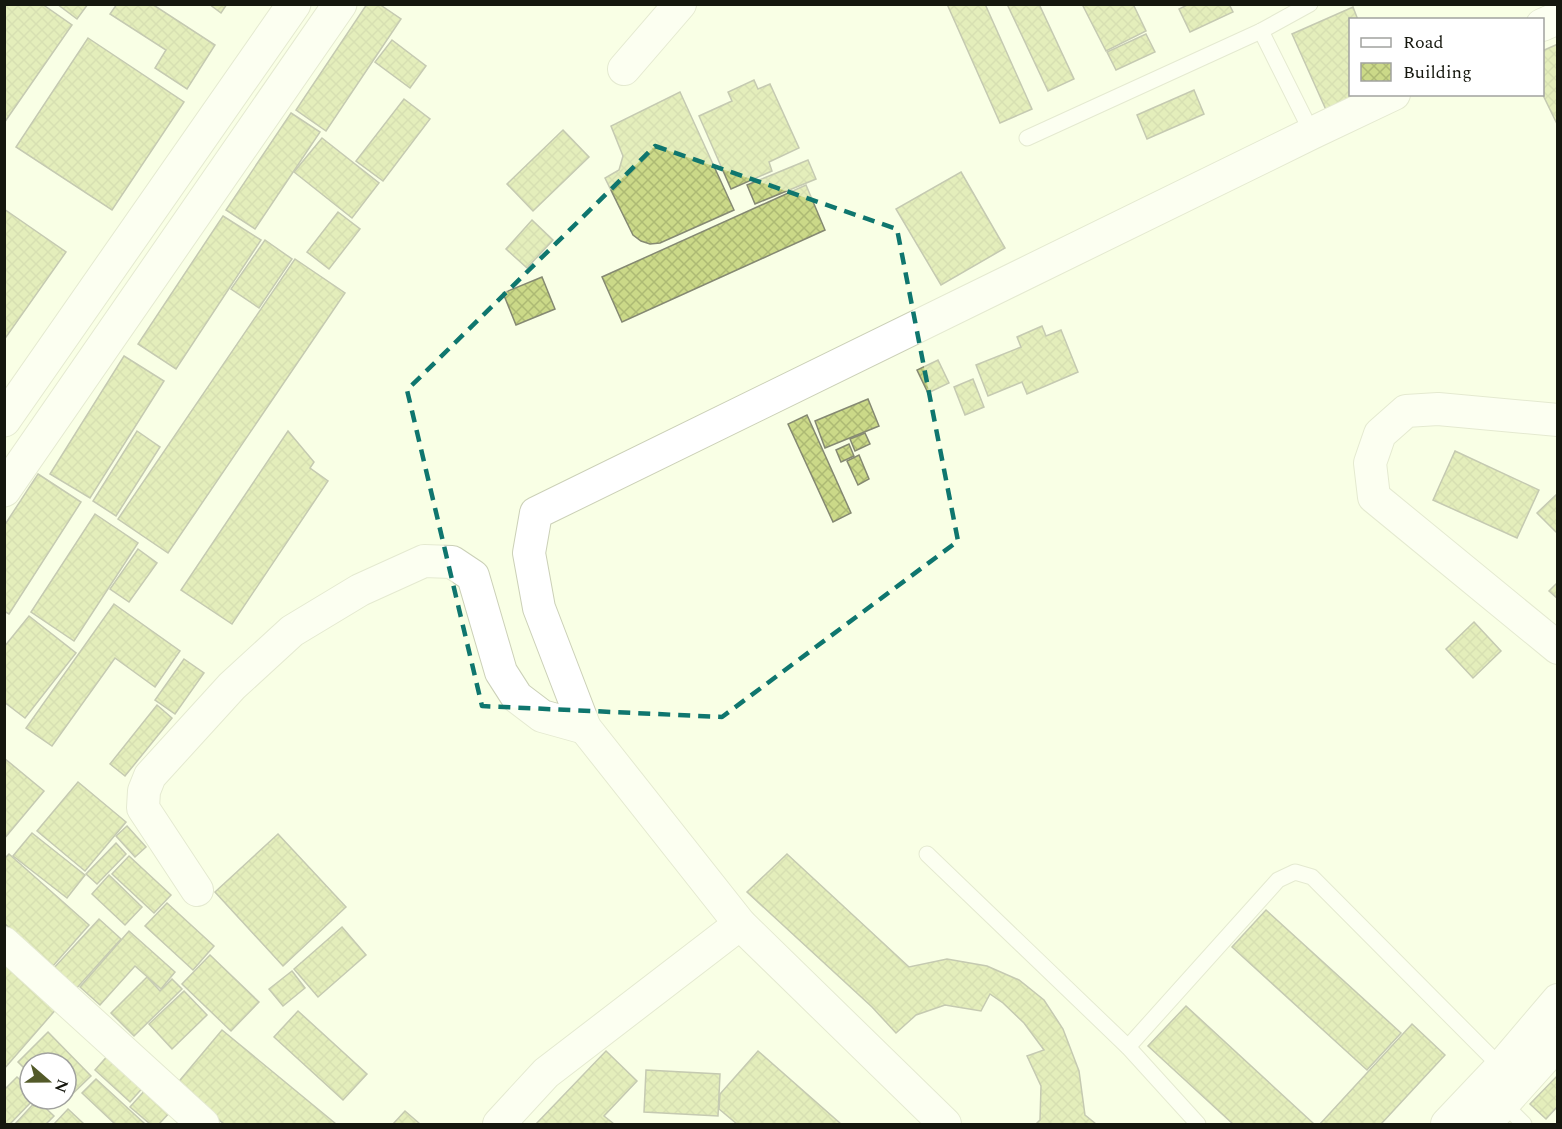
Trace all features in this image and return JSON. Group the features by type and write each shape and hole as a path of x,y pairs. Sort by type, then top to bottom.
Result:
{"main road":[{"path":"4,420 294,4"},
{"path":"4,490 340,4"}],"street":[{"path":"624,69 680,4"},
{"path":"945,1125 740,924 585,728 539,608 529,553 536,513 1390,96"},
{"path":"1557,420 1438,409 1406,411 1380,434 1370,463 1374,497 1557,648"},
{"path":"197,890 143,808 144,791 150,776 232,686 292,631 360,590 424,561 452,562 473,576 501,672 517,697 542,716 585,728"},
{"path":"499,1125 546,1073 740,924"},
{"path":"4,943 203,1125"},
{"path":"1447,1125 1557,1000"},
{"path":"1504,1118 1557,1043"}],"lane":[{"path":"1027,138 1261,31 1310,4"},
{"path":"1261,31 1312,133"},
{"path":"927,854 1128,1047 1198,1125"},
{"path":"1128,1047 1278,880 1295,872 1312,877 1500,1067"}],"highlighted area":[{"path":"655,146 897,229 958,541 722,717 482,706 407,390"}],"building":[{"path":"4,4 42,4 72,25 4,123"},
{"path":"57,4 88,4 77,19"},
{"path":"117,4 152,4 215,45 187,89 155,68 166,50 110,14"},
{"path":"209,4 227,4 221,13"},
{"path":"367,4 379,4 401,19 326,131 296,110"},
{"path":"947,4 985,4 1032,109 1000,123"},
{"path":"1007,4 1039,4 1074,79 1048,91"},
{"path":"1082,4 1133,4 1146,31 1106,51"},
{"path":"1189,4 1229,4 1233,12 1190,32 1179,9"},
{"path":"1353,7 1357,18 1349,18 1349,96 1362,96 1327,112 1292,34"},
{"path":"1146,34 1155,52 1116,70 1107,52"},
{"path":"88,38 184,102 112,210 16,147"},
{"path":"392,40 426,66 410,88 375,62"},
{"path":"1558,44 1558,126 1543,96 1544,50"},
{"path":"754,80 758,89 770,84 799,148 769,162 772,171 731,189 699,116 732,101 728,92"},
{"path":"1194,90 1204,114 1147,139 1137,115"},
{"path":"680,92 734,210 660,243 650,244 633,235 605,178 619,170 623,156 611,126"},
{"path":"404,99 430,119 383,181 356,161"},
{"path":"291,113 320,132 255,229 226,210"},
{"path":"563,130 589,157 533,211 507,184"},
{"path":"322,138 379,183 352,218 294,172"},
{"path":"808,160 816,179 755,204 747,185"},
{"path":"961,172 1005,248 941,285 896,209"},
{"path":"806,185 825,230 622,322 602,277"},
{"path":"4,209 66,252 4,340"},
{"path":"338,212 360,229 329,269 307,252"},
{"path":"223,216 261,240 176,369 138,344"},
{"path":"532,220 553,240 527,268 506,249"},
{"path":"265,240 292,259 259,308 231,289"},
{"path":"295,259 345,293 168,553 118,519"},
{"path":"542,277 555,309 516,325 503,293"},
{"path":"1042,326 1046,336 1061,330 1078,372 1027,394 1022,382 988,396 976,365 1021,347 1017,337"},
{"path":"124,356 164,381 90,498 50,474"},
{"path":"938,360 949,383 928,393 917,370"},
{"path":"973,379 984,407 965,415 954,387"},
{"path":"868,399 879,426 825,448 815,421"},
{"path":"807,415 851,513 833,522 788,424"},
{"path":"137,431 160,447 116,516 93,501"},
{"path":"288,431 314,462 310,468 328,481 232,624 181,590"},
{"path":"865,433 870,444 855,451 850,439"},
{"path":"849,444 854,456 841,462 836,450"},
{"path":"1455,451 1539,490 1517,538 1433,500"},
{"path":"859,455 869,479 858,485 847,461"},
{"path":"38,474 81,502 9,614 4,611 4,526"},
{"path":"1558,493 1558,534 1537,513"},
{"path":"95,514 138,543 74,641 31,612"},
{"path":"138,549 157,563 129,602 110,589"},
{"path":"1558,582 1558,599 1549,591"},
{"path":"114,604 180,651 155,687 115,658 52,746 26,728"},
{"path":"29,616 76,653 25,718 4,702 4,647"},
{"path":"1474,622 1501,651 1473,678 1446,649"},
{"path":"184,659 204,673 175,714 155,700"},
{"path":"157,705 172,718 125,776 110,764"},
{"path":"4,758 44,791 4,839"},
{"path":"78,782 126,822 85,871 37,831"},
{"path":"127,826 146,847 135,857 116,836"},
{"path":"32,833 85,875 67,898 13,856"},
{"path":"278,834 346,907 283,966 215,892"},
{"path":"116,843 126,854 97,884 86,874"},
{"path":"9,854 89,925 53,966 4,923 4,859"},
{"path":"787,854 909,967 947,959 987,966 1019,980 1044,1000 1063,1029 1079,1071 1085,1115 1096,1124 1036,1124 1040,1120 1041,1086 1027,1056 1044,1050 1024,1023 990,994 981,1011 945,1005 916,1015 896,1033 872,1007 747,892"},
{"path":"129,856 171,895 154,913 112,874"},
{"path":"109,875 142,907 125,925 92,894"},
{"path":"167,903 214,946 193,970 145,926"},
{"path":"1266,910 1401,1033 1367,1070 1232,947"},
{"path":"99,919 121,939 75,990 53,969"},
{"path":"342,927 366,955 318,997 294,969"},
{"path":"129,931 175,972 161,989 135,966 100,1005 80,987"},
{"path":"210,955 259,1002 231,1031 182,984"},
{"path":"4,960 58,1007 4,1069"},
{"path":"292,971 305,988 283,1006 269,989"},
{"path":"147,977 160,991 172,979 182,989 134,1036 111,1013"},
{"path":"184,991 207,1015 172,1049 149,1024"},
{"path":"1186,1006 1314,1124 1233,1124 1148,1046"},
{"path":"298,1011 367,1074 343,1100 274,1037"},
{"path":"1412,1024 1445,1055 1381,1124 1320,1124"},
{"path":"222,1030 336,1124 224,1124 176,1085"},
{"path":"48,1032 67,1051 29,1051"},
{"path":"606,1051 637,1081 604,1116 614,1124 536,1124"},
{"path":"758,1051 841,1124 737,1124 719,1109 720,1094"},
{"path":"111,1052 146,1084 130,1102 95,1070"},
{"path":"78,1063 91,1076 78,1089"},
{"path":"646,1070 720,1074 718,1116 644,1112"},
{"path":"1558,1075 1558,1106 1546,1119 1530,1104"},
{"path":"18,1078 18,1111 22,1111 10,1124 4,1124 4,1090"},
{"path":"96,1079 145,1124 115,1124 82,1093"},
{"path":"146,1089 171,1111 159,1124 150,1124 130,1107"},
{"path":"27,1111 49,1111 54,1116 46,1124 15,1124"},
{"path":"66,1111 70,1111 84,1124 54,1124"},
{"path":"405,1111 420,1124 393,1124"}]}
